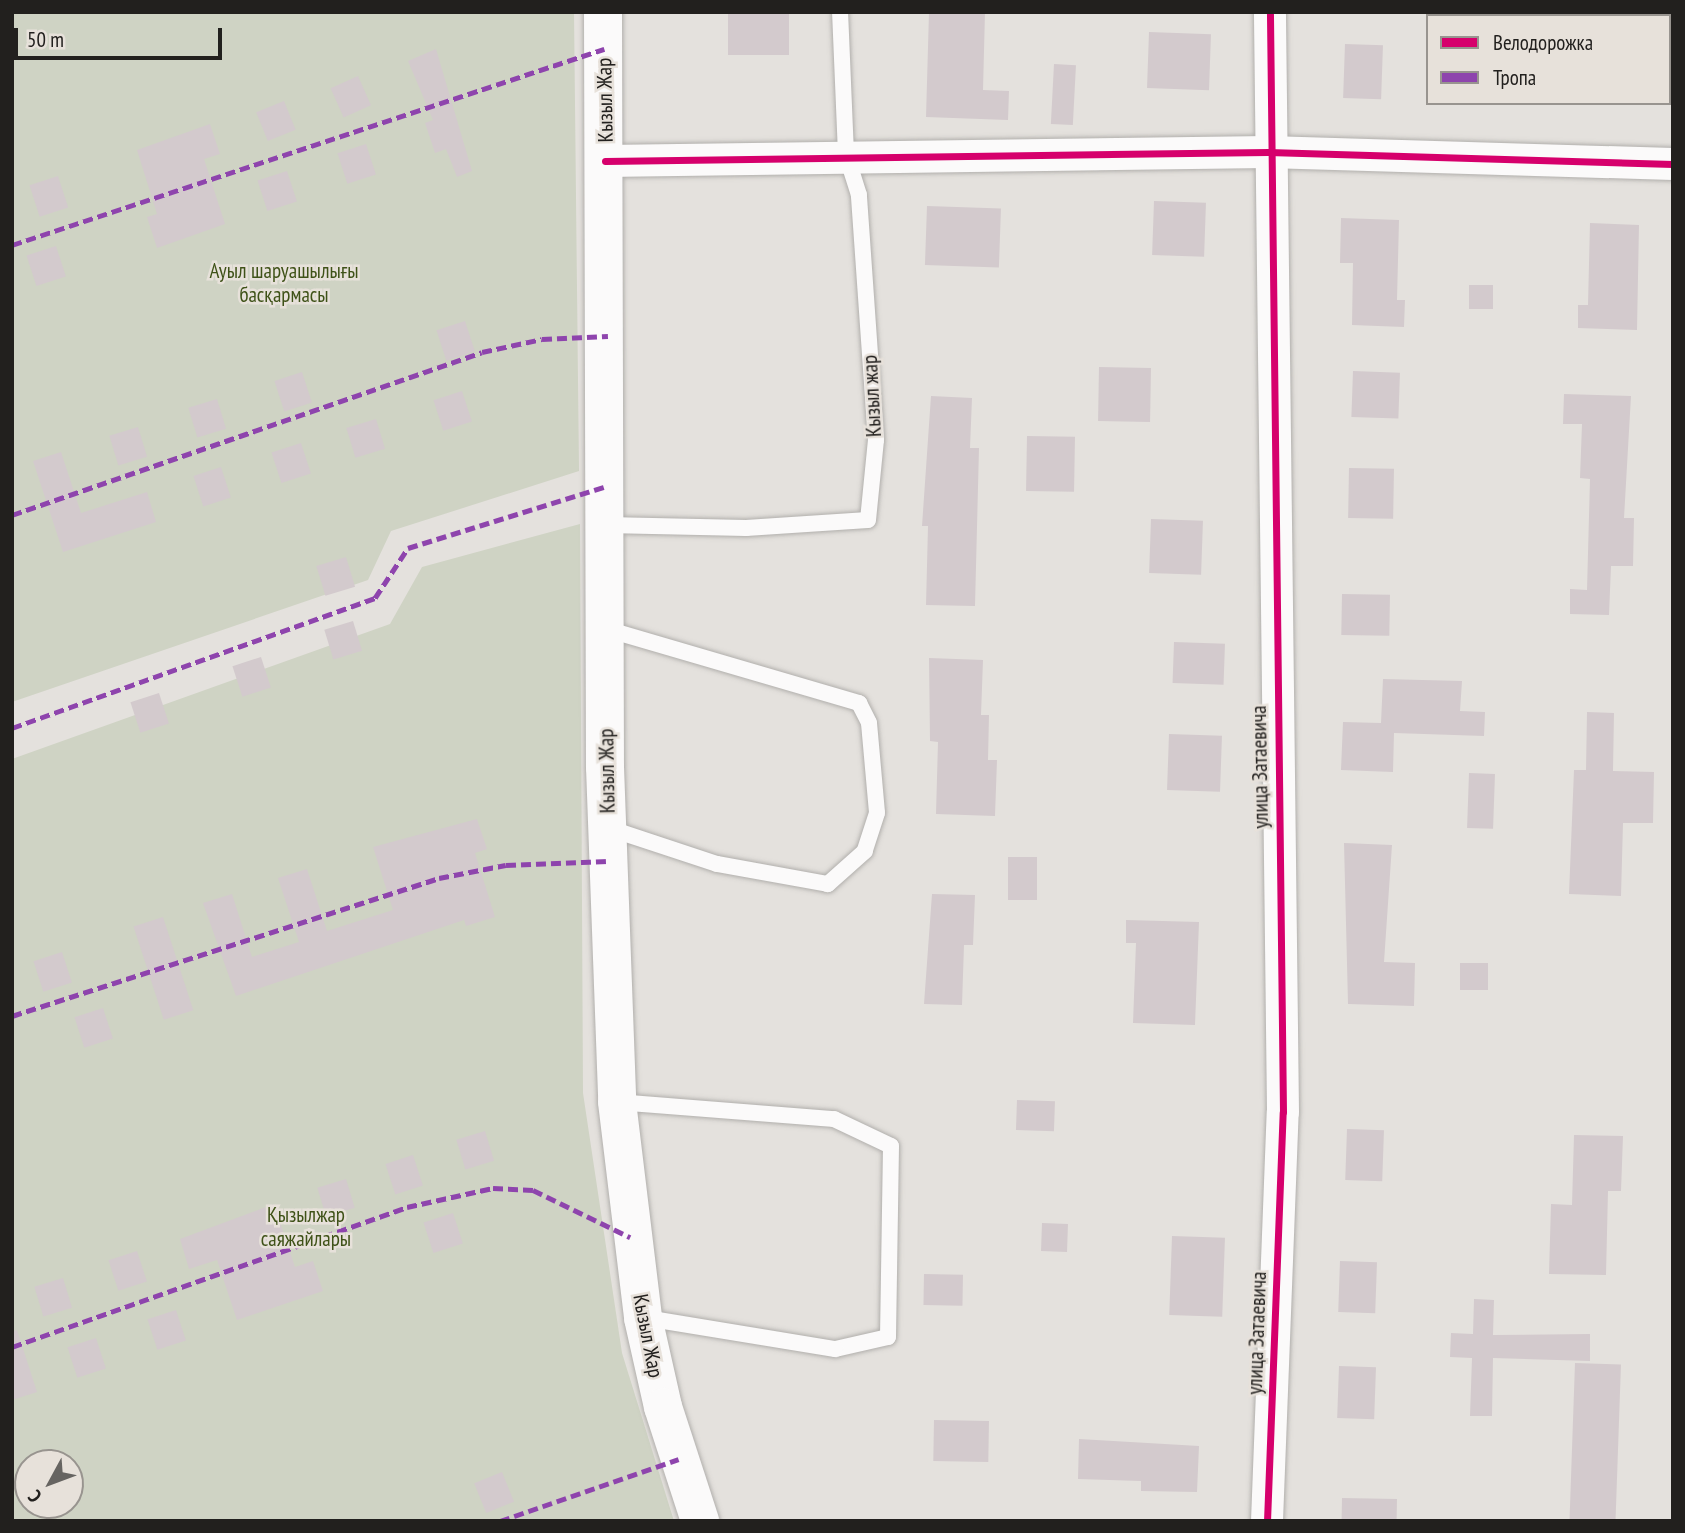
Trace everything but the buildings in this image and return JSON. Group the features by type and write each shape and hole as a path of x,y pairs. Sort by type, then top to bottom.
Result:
{"main road":[{"name":"Кызыл Жар","path":"603,12 608,828 617,1102 643,1318 663,1407 700,1521"}],"street":[{"name":"улица Затаевича","path":"1267,1521 1283,1112 1268,152 1270,12"},
{"path":"606,161 846,154 1268,152 1673,164"}],"lane":[{"name":"Кызыл жар","path":"607,525 746,528 868,520 876,440 859,195 846,154 840,12"},
{"path":"606,629 859,703 869,723 877,813 866,850 828,884 717,864 608,828"},
{"path":"617,1102 834,1119 891,1146 888,1337 835,1349 643,1318"}],"green space":[{"name":"Ауыл шаруашылығы басқармасы","path":"12,12 574,12 579,471 391,531 368,580 12,702"},
{"name":"Қызылжар саяжайлары","path":"580,524 583,1093 622,1353 674,1521 12,1521 12,759 390,624 422,567"}],"marked path":[{"path":"12,245 604,49"},
{"path":"12,515 482,352 542,339 608,336"},
{"path":"12,728 375,598 408,548 607,486"},
{"path":"12,1016 439,878 506,865 608,861"},
{"path":"12,1347 407,1207 493,1188 533,1190 630,1237"},
{"path":"500,1521 679,1459"}],"cycle path":[{"path":"1267,1521 1283,1112 1270,12"},
{"path":"605,161 1268,152 1673,164"}]}
